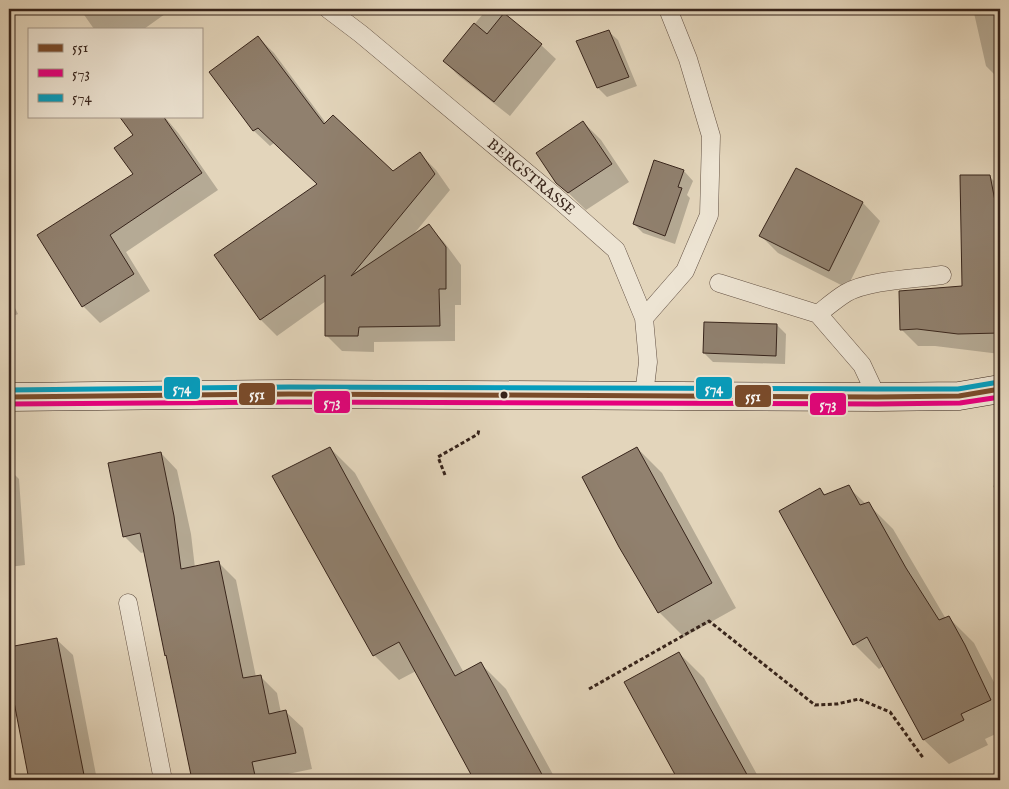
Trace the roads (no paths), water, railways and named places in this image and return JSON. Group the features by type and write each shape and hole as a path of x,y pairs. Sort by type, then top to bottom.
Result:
{"street":[{"path":"9,397 289,394 877,397 959,396 1000,390"}],"lane":[{"name":"BERGSTRASSE","path":"328,9 361,34 556,197 616,250 644,318 648,362 644,395"},
{"path":"644,318 685,271 709,215 711,136 688,59 668,9"},
{"path":"818,314 846,293 856,289 870,285 942,275"},
{"path":"719,283 818,314 862,365 877,397"},
{"path":"128,603 163,780"}]}
